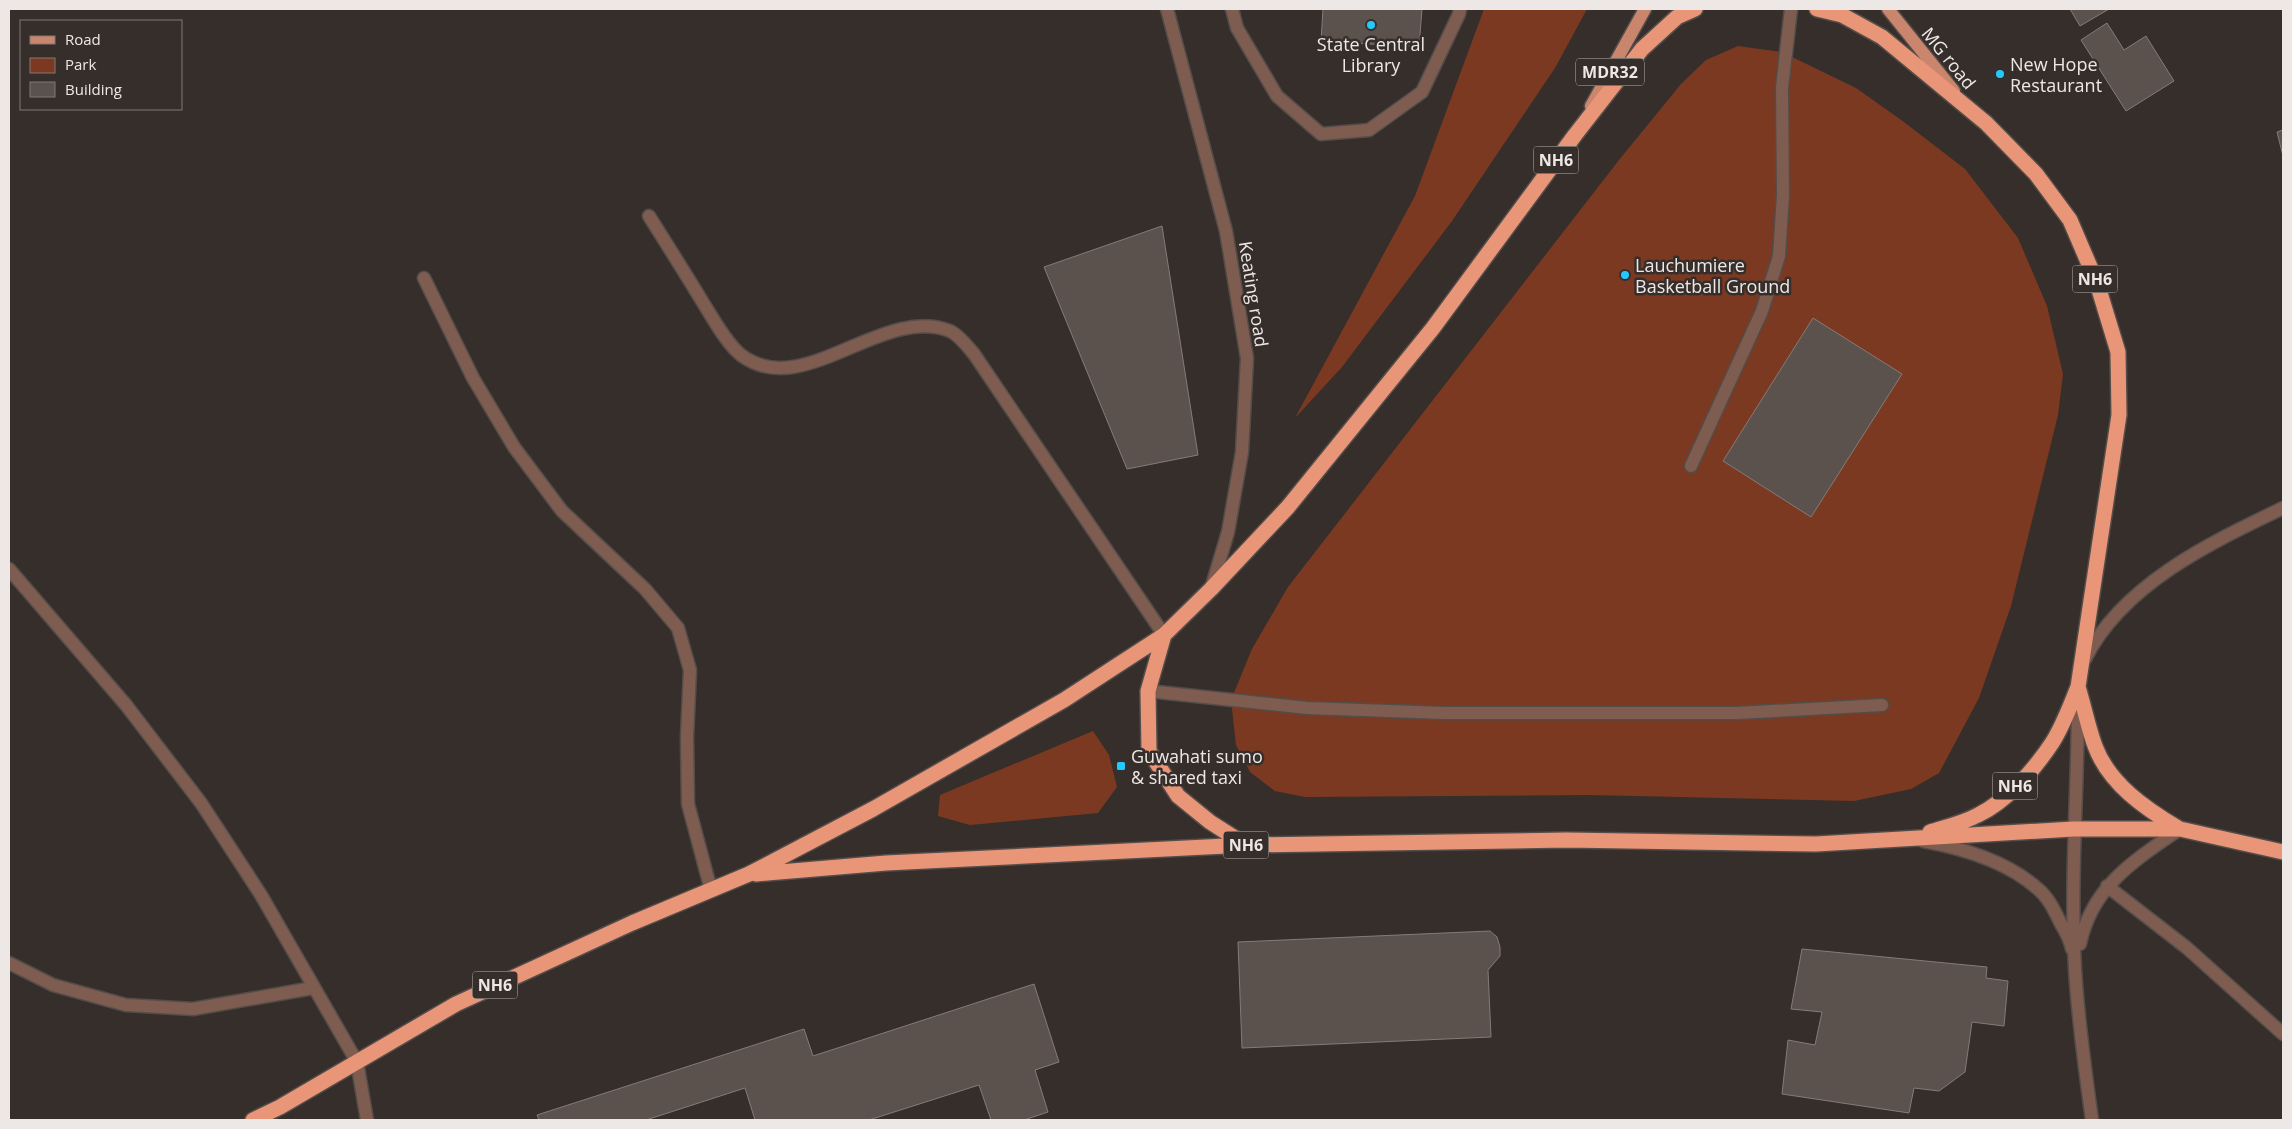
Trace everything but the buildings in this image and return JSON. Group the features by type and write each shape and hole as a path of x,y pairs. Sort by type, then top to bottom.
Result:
{"highway":[{"name":"NH6","path":"253,1120 280,1107 456,1004 632,923 750,874 873,809 1064,700 1164,635 1211,589 1288,507 1433,328 1575,134 1642,49 1677,17 1695,9"},
{"name":"NH6","path":"1817,9 1842,16 1882,37 1965,105 1986,123 2036,174 2070,220 2097,283 2118,352 2119,415 2078,687 2096,748 2105,765 2118,782 2141,804 2180,829"},
{"name":"NH6","path":"1164,635 1148,692 1149,751 1178,796 1210,822 1246,845"},
{"name":"NH6","path":"1910,839 1978,815 2000,800 2028,773 2052,742 2078,687"},
{"name":"NH6","path":"750,874 886,863 1246,845 1567,840 1816,844 2073,829 2180,829 2283,852"}],"main road":[{"name":"MDR32","path":"1575,134 1645,9"},
{"name":"MG road","path":"1888,9 1965,105"}],"street":[{"name":"Keating road","path":"1167,9 1226,231 1246,358 1242,452 1228,532 1211,589"},
{"path":"1232,9 1237,28 1277,96 1321,134 1370,130 1422,92 1460,9"},
{"path":"1691,466 1762,311 1779,256 1784,195 1782,88 1791,9"},
{"path":"649,216 719,327 740,354 766,368 802,365 892,332 925,325 952,331 974,354 1164,635"},
{"path":"424,278 473,378 514,447 562,511 646,589 678,628 690,670 687,737 688,804 711,890"},
{"path":"2079,671 2103,628 2118,610 2150,584 2216,540 2283,508"},
{"path":"9,570 126,705 201,803 261,895 357,1062 367,1120"},
{"path":"2075,968 2073,829 2077,777 2078,687"},
{"path":"1148,692 1307,708 1444,713 1736,713 1882,705"},
{"path":"2075,968 2083,929 2107,886 2123,869 2180,829"},
{"path":"1910,839 1956,848 1986,859 2039,890 2052,906 2070,941 2075,968 2092,1120"},
{"path":"2107,886 2187,948 2283,1034"},
{"path":"9,963 53,985 126,1005 193,1009 313,988"}],"green space":[{"path":"1484,9 1587,9 1555,68 1452,221 1342,367 1295,418 1415,196"},
{"path":"1738,46 1782,52 1856,88 1965,169 2018,238 2047,306 2063,374 2058,415 2011,606 1979,698 1939,773 1911,789 1854,801 1590,795 1305,797 1275,791 1250,772 1236,745 1231,700 1252,649 1288,587 1619,160 1681,84 1706,60"},
{"path":"1093,731 1109,755 1117,787 1098,813 970,825 938,816 940,795"}],"place":[{"name":"State Central Library","path":"1371,25"},
{"name":"New Hope Restaurant","path":"2000,74"},
{"name":"Lauchumiere Basketball Ground","path":"1625,275"},
{"name":"Guwahati sumo & shared taxi","path":"1121,766"}]}
